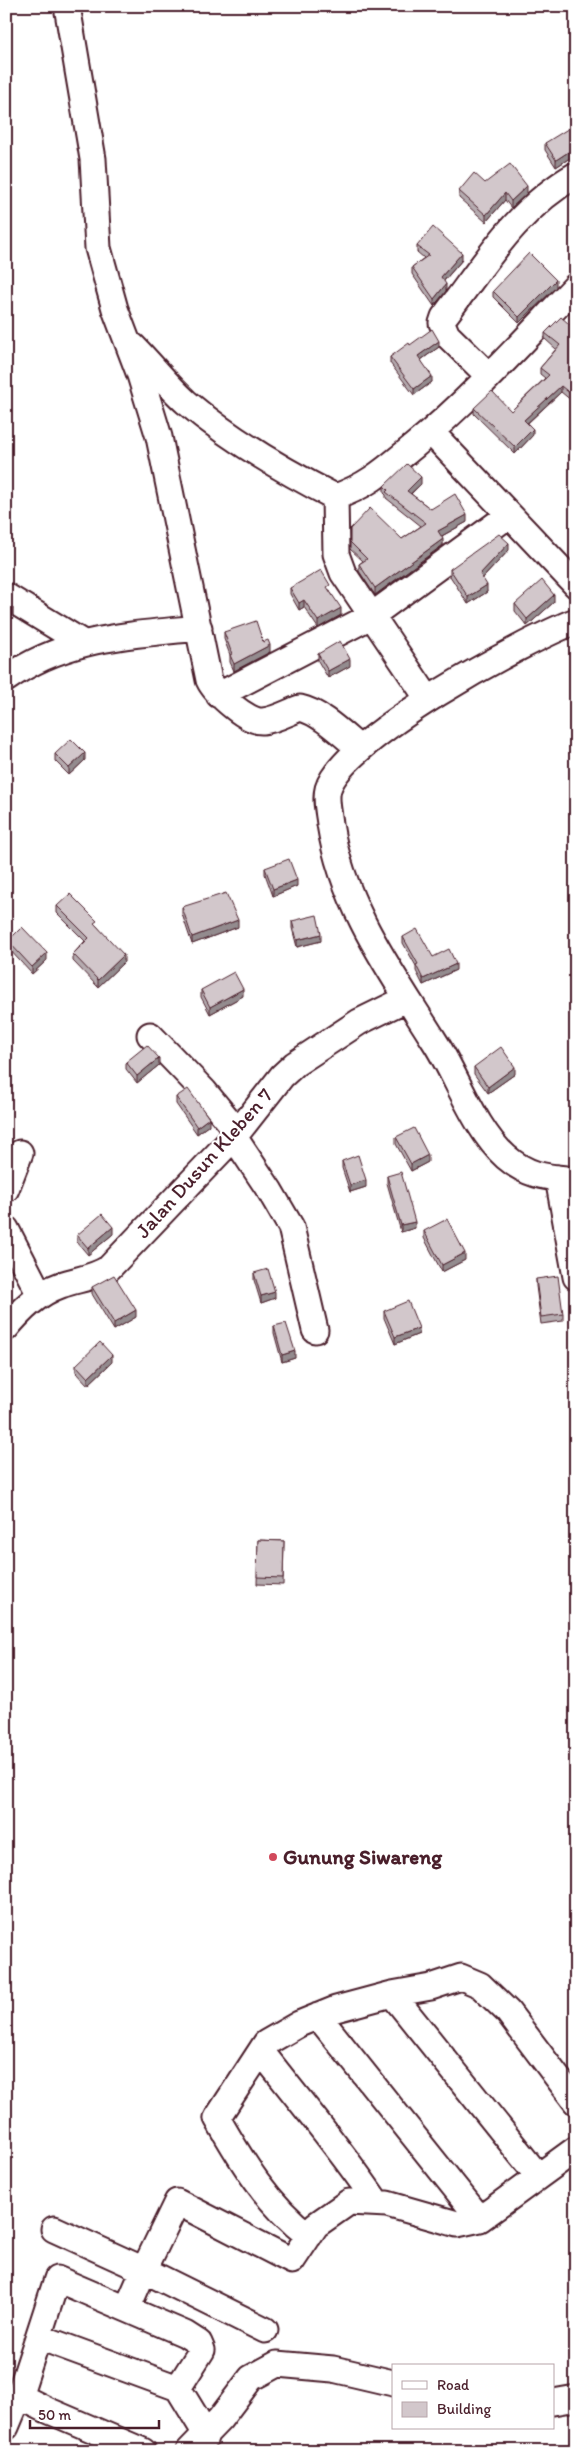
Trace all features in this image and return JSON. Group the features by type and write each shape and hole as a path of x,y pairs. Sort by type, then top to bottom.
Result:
{"street":[{"path":"67,6 93,160 98,248 125,337 152,412 199,628 208,680 219,695 244,714 259,721 304,708 314,713 360,749"},
{"path":"489,376 447,335 442,323 444,317 515,223 538,200 576,175"},
{"path":"335,497 372,481 431,432 489,376 576,286"},
{"path":"125,337 184,400 244,446 298,478 335,497"},
{"path":"152,412 184,400"},
{"path":"431,432 576,585"},
{"path":"335,497 336,554 343,574 428,699"},
{"path":"219,695 371,616 509,514"},
{"path":"6,596 83,643"},
{"path":"576,621 510,653 428,699 360,749 335,775 328,788 326,800 332,837 346,883 360,919 406,999 436,1042 470,1105 504,1156 538,1177 567,1179 576,1277"},
{"path":"6,679 37,659 83,643 102,638 199,628"},
{"name":"Jalan Dusun Kleben 7","path":"6,1328 24,1307 40,1296 61,1285 100,1274 109,1268 236,1134 282,1076 295,1064 359,1022 406,999"},
{"path":"150,1035 204,1091 236,1134 270,1191 290,1227 315,1330"},
{"path":"6,1188 20,1153"},
{"path":"6,1230 40,1296"},
{"path":"309,2236 295,2225 248,2173 217,2118 266,2043 299,2024 318,2016 392,1994 431,1987 461,1977 480,1985 508,2012 576,2102"},
{"path":"392,1994 538,2176"},
{"path":"318,2016 480,2219"},
{"path":"261,2051 308,2113 354,2167 378,2203"},
{"path":"127,2309 177,2202 292,2261 316,2225 349,2202 387,2204 456,2224 480,2219 576,2148"},
{"path":"54,2229 144,2270 265,2330"},
{"path":"6,2427 39,2338 57,2279 185,2334 199,2343 202,2350 178,2388"},
{"path":"39,2338 178,2388"},
{"path":"198,2445 252,2378 277,2364 333,2370 392,2383"},
{"path":"178,2388 198,2445"},
{"path":"19,2396 143,2451"},
{"path":"554,2402 576,2398"}],"building":[{"path":"571,127 576,135 576,147 556,160 545,143"},
{"path":"510,164 527,186 511,201 505,193 486,215 459,191 474,173 485,183"},
{"path":"433,227 462,253 441,277 446,284 434,299 412,267 429,255 417,246"},
{"path":"529,253 556,280 519,317 493,291"},
{"path":"561,317 576,330 576,390 572,395 561,386 524,420 533,429 515,447 474,408 492,391 511,411 549,375 540,368 560,345 545,333"},
{"path":"432,329 439,341 418,356 432,376 414,389 390,357"},
{"path":"407,464 421,477 407,491 431,509 455,494 467,515 438,531 443,539 375,588 359,564 367,559 350,542 350,529 370,508 402,539 426,523 386,492 388,490 384,486"},
{"path":"499,534 509,543 480,574 487,585 468,597 450,569"},
{"path":"321,570 330,585 327,587 341,608 318,621 304,600 299,603 290,588"},
{"path":"542,580 554,595 527,619 515,604"},
{"path":"6,603 13,608 6,615"},
{"path":"256,621 263,642 268,640 270,645 234,664 224,632"},
{"path":"340,641 350,659 328,671 318,654"},
{"path":"71,739 85,753 69,768 55,754"},
{"path":"289,859 297,880 273,889 265,868"},
{"path":"226,893 238,920 192,937 182,907"},
{"path":"70,894 97,921 94,923 124,955 98,980 73,954 89,938 57,906"},
{"path":"317,915 321,934 297,940 292,921"},
{"path":"22,927 47,953 32,967 8,941"},
{"path":"417,929 433,957 449,949 456,964 423,979 416,965 418,964 403,937"},
{"path":"234,972 243,989 210,1007 201,990"},
{"path":"147,1045 159,1058 137,1076 126,1062"},
{"path":"501,1047 515,1067 488,1087 474,1067"},
{"path":"188,1089 209,1118 197,1127 176,1097"},
{"path":"414,1128 428,1155 411,1164 396,1137"},
{"path":"358,1155 366,1180 350,1185 342,1161"},
{"path":"401,1172 415,1222 401,1225 387,1176"},
{"path":"102,1214 113,1227 88,1248 77,1235"},
{"path":"447,1219 465,1253 442,1265 424,1231"},
{"path":"268,1269 275,1292 261,1296 254,1273"},
{"path":"114,1275 136,1310 114,1323 92,1287"},
{"path":"558,1276 563,1314 541,1317 536,1279"},
{"path":"408,1301 419,1328 395,1337 384,1311"},
{"path":"286,1323 295,1351 282,1355 274,1326"},
{"path":"100,1342 112,1355 88,1378 76,1365"},
{"path":"258,1540 284,1541 283,1578 257,1577"},
{"path":"576,2441 576,2451 571,2451 569,2443"}],"place":[{"name":"Gunung Siwareng","path":"273,1857"}]}
